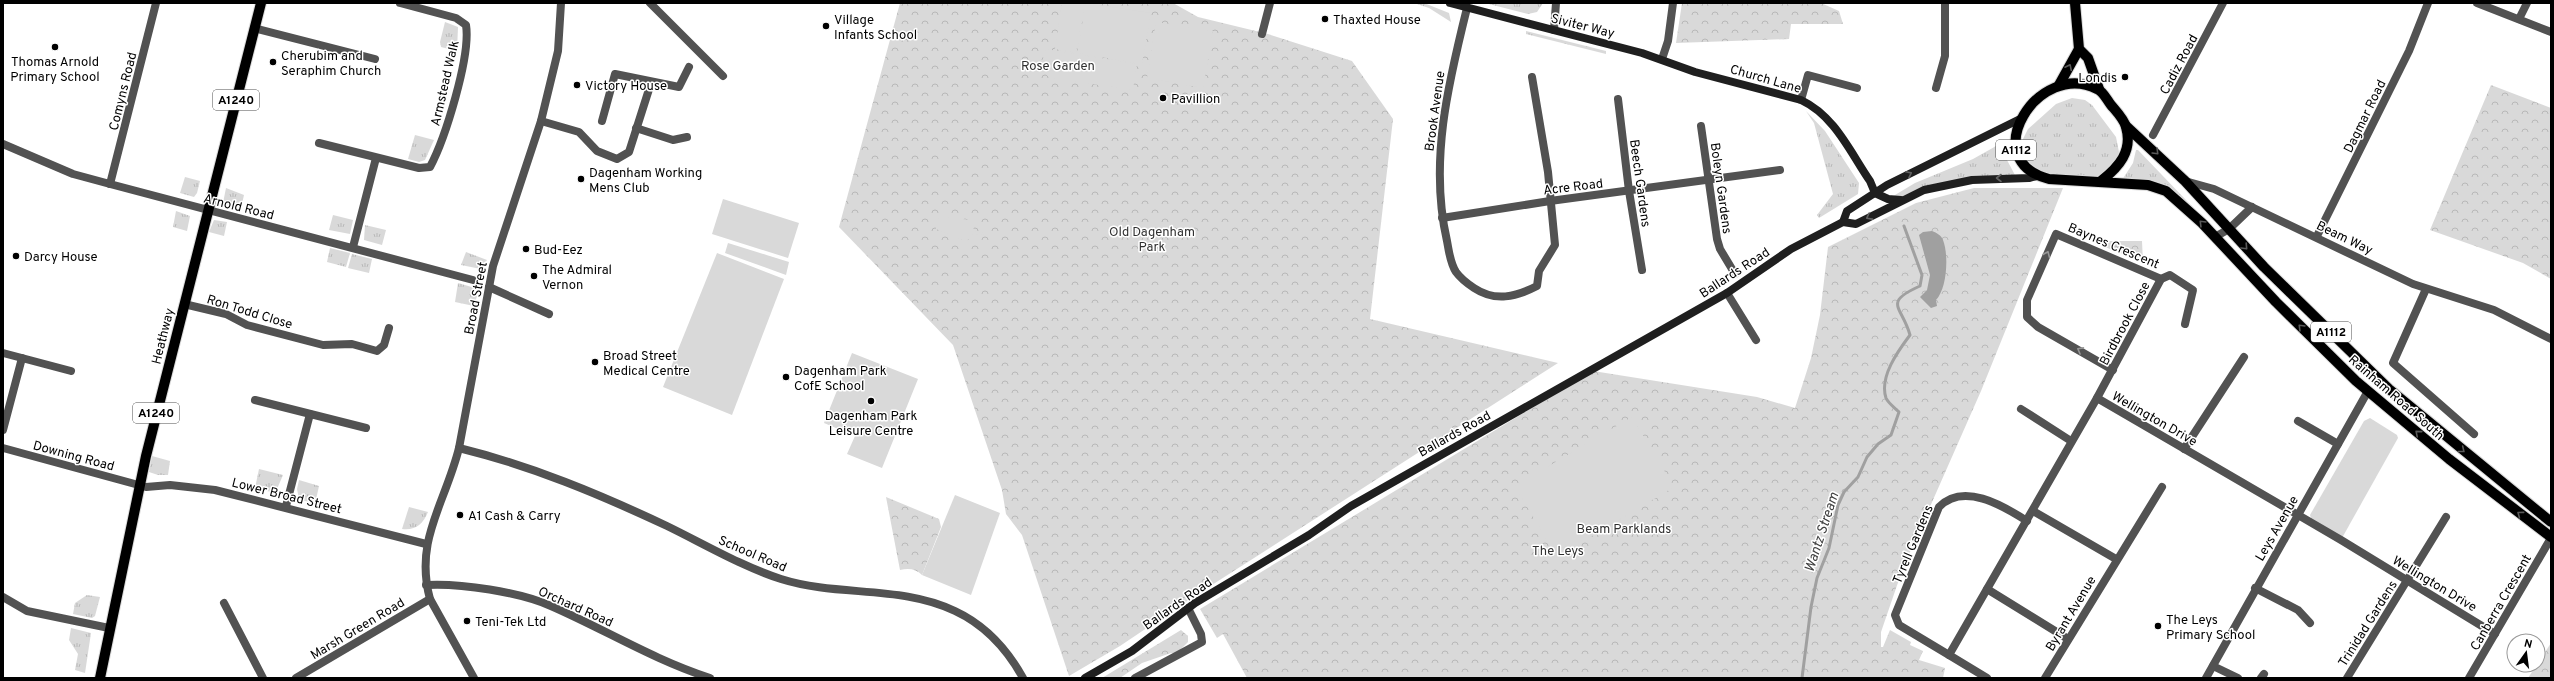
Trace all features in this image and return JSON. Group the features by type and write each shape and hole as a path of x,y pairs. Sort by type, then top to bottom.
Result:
{"main road":[{"name":"Heathway","path":"100,678 139,485 261,3"},
{"name":"Siviter Way","path":"1450,3 1662,59"},
{"path":"2076,3 2078,49"},
{"name":"A1112","path":"2059,85 2078,49 2088,58 2099,89 2126,126"},
{"name":"Church Lane","path":"1662,59 1695,72 1802,100 1816,107 1827,117 1870,182 1875,193"},
{"name":"A1112","path":"2099,89 2074,83 2059,85 2040,97 2027,109 2022,118 2015,133 2015,149 2024,164 2037,176 2063,180 2101,181"},
{"name":"Ballards Road","path":"1843,222 1847,211 1875,193 2022,118"},
{"path":"2101,181 2114,171 2124,158 2128,140 2126,126"},
{"name":"Rainham Road South","path":"2126,126 2185,181 2229,229 2378,379 2551,522"},
{"name":"Ballards Road","path":"1085,678 1132,651 1188,608 1415,468 1727,293 1791,249 1843,222 1856,224 1924,190 1950,183 2037,176"},
{"name":"Rainham Road South","path":"2101,181 2148,185 2166,191 2215,237 2276,302 2368,391 2449,459 2551,538"},
{"path":"1875,193 1888,199 1903,200"},
{"path":"2368,391 2378,379"}],"street":[{"name":"Comyns Road","path":"110,184 156,3"},
{"name":"Armstead Walk","path":"319,143 418,168 430,167 452,109 465,54 466,25 456,18 415,5 400,3"},
{"name":"Broad Street","path":"474,678 430,599 426,585 426,544 454,469 459,448 492,266 542,121 558,50 561,3"},
{"path":"650,3 722,76"},
{"path":"1262,34 1270,3"},
{"path":"1554,30 1556,3"},
{"path":"1662,59 1668,42 1673,3"},
{"path":"1936,88 1945,56 1946,3"},
{"name":"Cadiz Road","path":"2154,135 2223,3"},
{"name":"Dagmar Road","path":"2317,236 2409,51 2428,3"},
{"path":"2478,3 2551,32"},
{"path":"2519,19 2527,3"},
{"name":"Brook Avenue","path":"1467,8 1453,66 1441,139 1439,199 1442,218 1456,272 1463,280 1483,294 1504,298 1522,294 1536,286 1540,271 1554,245 1548,172 1532,77"},
{"path":"254,28 375,59"},
{"path":"602,121 615,74 679,87 689,67"},
{"path":"1802,100 1808,75 1857,88"},
{"path":"542,121 579,132 597,151 617,159 630,152 651,82"},
{"name":"Beech Gardens","path":"1618,99 1629,191 1642,270"},
{"name":"Boleyn Gardens","path":"1701,126 1717,239 1720,249 1735,274"},
{"path":"636,128 673,140 687,137"},
{"name":"Arnold Road","path":"3,144 44,163 110,184 353,247 473,280"},
{"path":"353,247 376,158"},
{"name":"Acre Road","path":"1442,218 1550,201 1780,170"},
{"name":"Beam Way","path":"2185,181 2214,189 2317,236 2426,289 2494,310 2551,339"},
{"path":"2215,237 2229,229 2252,207"},
{"name":"Baynes Crescent","path":"2114,370 2038,327 2027,317 2027,300 2056,234 2161,278"},
{"name":"Birdbrook Close","path":"2097,398 2114,370 2161,278 2170,275 2193,290 2185,324"},
{"path":"489,287 549,314"},
{"path":"2426,289 2393,363 2474,434"},
{"path":"1727,293 1756,340"},
{"name":"Ron Todd Close","path":"184,304 226,314 246,325 323,345 352,344 378,351 384,345 389,328"},
{"path":"3,353 71,371"},
{"path":"2184,449 2244,357"},
{"path":"3,430 22,358"},
{"name":"Leys Avenue","path":"2206,678 2255,588 2368,391"},
{"name":"Wellington Drive","path":"1948,655 2033,511 2071,441 2097,398 2298,514 2496,634"},
{"path":"255,400 366,428"},
{"path":"2021,409 2071,441"},
{"path":"286,506 310,414"},
{"path":"2298,421 2338,444"},
{"name":"Downing Road","path":"3,448 139,485"},
{"name":"School Road","path":"459,448 508,461 581,488 780,579 831,590 897,595 944,606 963,615 999,642 1023,678"},
{"name":"Lower Broad Street","path":"139,485 215,490 286,506 426,544"},
{"name":"Byrant Avenue","path":"2045,678 2116,559 2162,487"},
{"name":"Tyrell Gardens","path":"1948,655 1899,625 1895,615 1939,507 1955,496 1968,495 2011,511 2027,521"},
{"path":"2033,511 2116,559"},
{"name":"Trinidad Gardens","path":"2347,678 2446,517"},
{"name":"Canberra Crescent","path":"2469,678 2551,538"},
{"name":"Orchard Road","path":"426,585 440,584 520,596 551,606 668,662 710,678"},
{"path":"2255,588 2298,610 2310,622"},
{"path":"1987,589 2068,639"},
{"path":"3,597 27,611 109,628"},
{"name":"Marsh Green Road","path":"296,678 430,599"},
{"path":"224,603 263,678"},
{"path":"1135,678 1202,642 1201,634 1188,608"},
{"path":"1948,655 1987,678"},
{"path":"2213,666 2238,678"}],"green space":[{"name":"Old Dagenham Park","path":"900,3 1173,3 1198,17 1268,34 1352,61 1393,119 1370,319 1558,363 1190,599 1120,646 1069,676 1022,535 1006,514 1002,490 953,345 839,227"},
{"path":"1062,3 1085,3 1076,53 1055,49"},
{"path":"1086,3 1151,13 1142,64 1077,53"},
{"path":"1414,3 1424,3 1449,13 1451,22 1429,8"},
{"path":"1485,3 1543,3 1537,12 1528,14"},
{"path":"1682,3 1821,3 1839,11 1843,24 1791,24 1789,39 1676,43"},
{"path":"445,22 458,27 457,51 441,47 440,42"},
{"path":"1156,22 1213,31 1203,88 1147,78"},
{"path":"1526,31 1606,51 1606,54 1526,34"},
{"name":"Rose Garden","path":"1046,49 1137,64 1133,90 1051,78 1044,72 1042,65"},
{"path":"2491,85 2551,108 2551,279 2523,263 2430,230"},
{"path":"2072,98 2085,100 2092,105 2116,137 2119,152 2117,159 2102,175 2094,178 2046,177 2032,170 2021,150 2021,143 2028,129 2056,104"},
{"path":"1806,111 1825,131 1859,183 1858,194 1819,218 1817,215 1833,194 1814,123"},
{"path":"415,135 434,140 425,160 419,162 408,159"},
{"path":"2005,141 2007,160 2016,177 1978,180 1885,201 1915,183 1973,159"},
{"path":"2136,150 2138,150 2209,224 2172,195 2122,180 2133,163"},
{"path":"185,177 200,181 197,193 194,197 180,193"},
{"path":"226,188 244,195 241,208 223,203"},
{"name":"Beam Parklands","path":"1974,188 2063,188 1981,391 1903,568 1881,632 1881,647 1883,647 1890,630 1911,642 1910,645 1923,651 1919,660 1945,668 1943,678 1247,678 1223,634 1217,638 1200,609 1593,371 1757,397 1795,408 1811,358 1820,315 1828,247 1916,203"},
{"path":"723,199 799,223 788,258 712,234"},
{"path":"176,211 190,216 187,231 173,227"},
{"path":"333,215 353,220 350,234 329,230"},
{"path":"951,217 969,220 975,231 983,233 984,235 970,234 967,242 936,229 936,219"},
{"path":"214,220 227,222 224,236 209,232"},
{"path":"365,225 386,230 382,245 364,240"},
{"path":"2107,241 2142,241 2143,262 2105,247"},
{"path":"728,243 789,262 786,275 725,253"},
{"path":"330,248 350,253 346,267 327,262"},
{"path":"466,252 487,260 481,269 461,265"},
{"path":"717,253 784,279 732,415 663,387"},
{"path":"352,254 372,259 369,273 348,268"},
{"path":"458,283 475,288 478,293 474,306 455,302"},
{"name":"Dagenham Park Leisure Centre","path":"852,353 918,379 882,468 847,454 855,436 824,423"},
{"name":"The Leys","path":"1632,417 1674,487 1557,557 1515,486"},
{"path":"2370,418 2397,435 2398,438 2342,538 2312,521 2310,515 2364,421"},
{"path":"152,456 170,461 168,475 158,475 149,472"},
{"path":"259,469 283,475 277,489 271,492 255,488"},
{"path":"299,480 319,486 315,504 299,499 297,489"},
{"path":"955,495 1000,513 971,595 922,575"},
{"path":"886,497 939,519 941,527 922,575 917,571 906,569 900,570"},
{"path":"409,507 428,512 424,520 415,528 402,529"},
{"path":"87,595 100,597 95,616 92,618 73,614 75,603"},
{"path":"71,628 91,633 85,673 75,670 78,654 69,640"},
{"path":"1181,630 1188,636 1188,642 1176,654 1171,653 1142,663 1120,678 1102,678"},
{"path":"2551,643 2551,678 2528,678 2531,673 2546,673 2546,651"}],"shaded area":[{"path":"1932,231 1939,234 1943,240 1946,254 1946,272 1943,288 1936,300 1937,306 1931,308 1920,297 1927,290 1930,275 1919,235 1923,232"}],"waterway":[{"name":"Wantz Stream","path":"1802,678 1811,607 1817,578 1829,548 1838,505 1844,492 1858,477 1867,457 1878,444 1891,435 1899,412 1887,400 1885,390 1887,373 1895,356 1910,335 1898,306 1898,301 1908,292 1920,286 1922,275 1904,226"}],"place":[{"name":"Thaxted House","path":"1325,19"},
{"name":"Village Infants School","path":"826,26"},
{"name":"Thomas Arnold Primary School","path":"55,47"},
{"name":"Cherubim and Seraphim Church","path":"273,62"},
{"name":"Londis","path":"2125,77"},
{"name":"Victory House","path":"577,85"},
{"name":"Pavillion","path":"1163,98"},
{"name":"Dagenham Working Mens Club","path":"581,179"},
{"name":"Bud-Eez","path":"526,249"},
{"name":"Darcy House","path":"16,256"},
{"name":"The Admiral Vernon","path":"534,276"},
{"name":"Broad Street Medical Centre","path":"595,362"},
{"name":"Dagenham Park CofE School","path":"786,377"},
{"name":"Dagenham Park Leisure Centre","path":"871,401"},
{"name":"A1 Cash & Carry","path":"460,515"},
{"name":"Teni-Tek Ltd","path":"467,621"},
{"name":"The Leys Primary School","path":"2158,626"}]}
